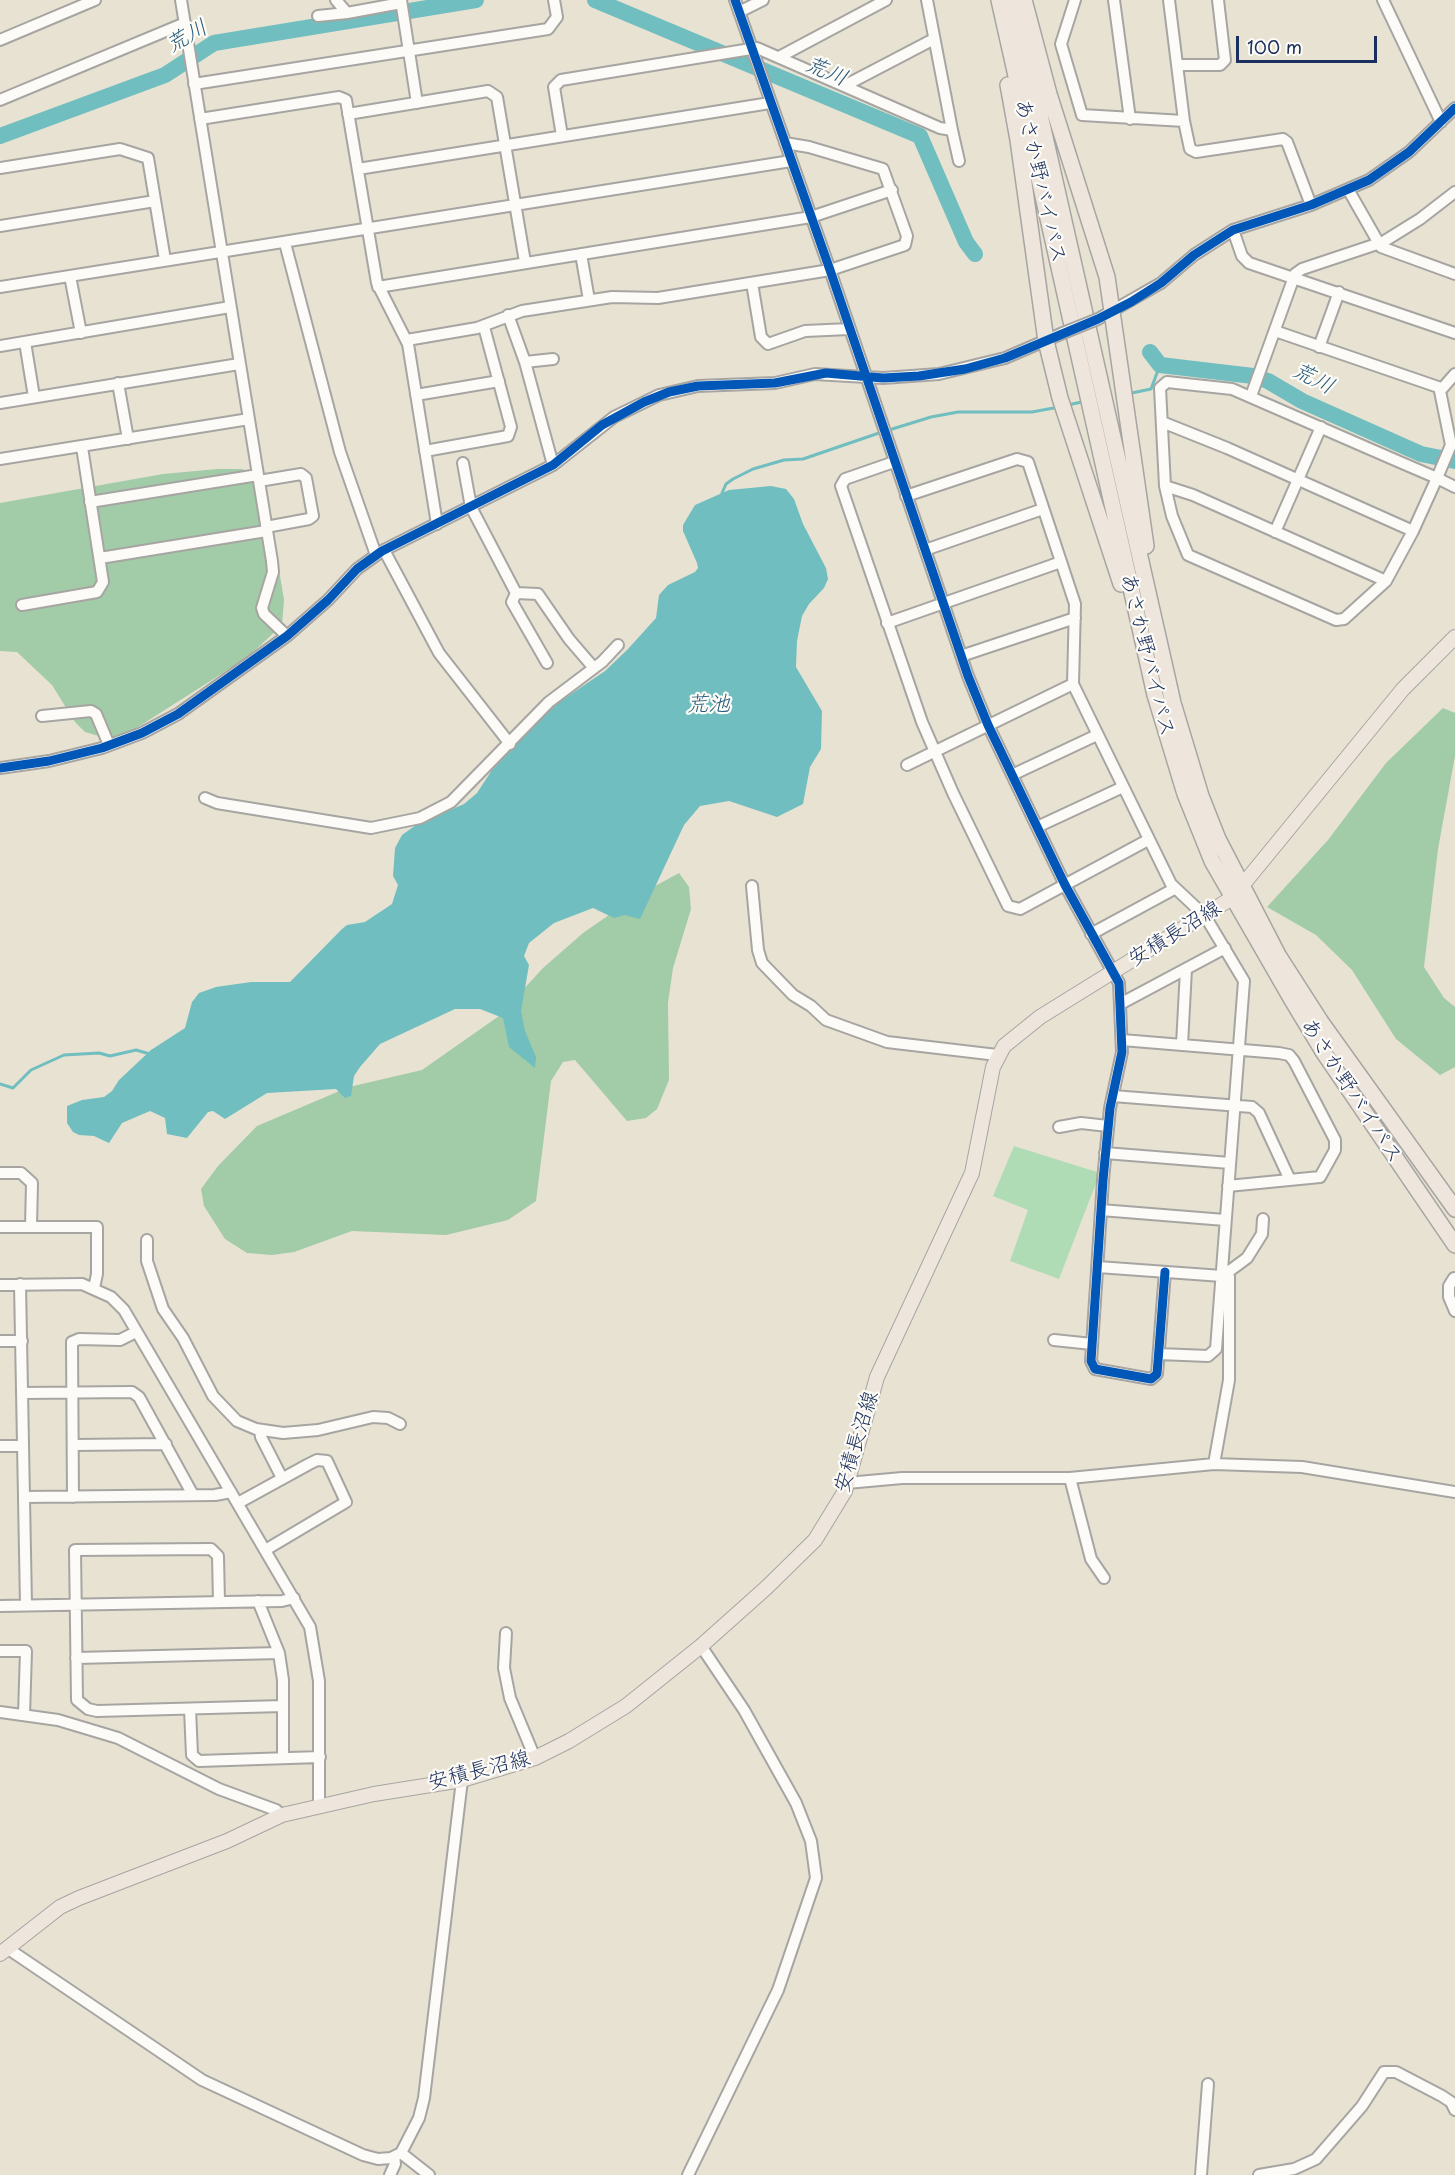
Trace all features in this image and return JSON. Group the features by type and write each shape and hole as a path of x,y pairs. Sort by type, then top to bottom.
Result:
{"highway":[{"path":"990,0 1018,140 1046,341 1060,398 1132,624 1148,663"},
{"name":"あさか野バイパス","path":"999,0 1148,663 1162,721 1185,794 1212,861 1237,892 1301,992 1455,1209"},
{"name":"あさか野バイパス","path":"1014,0 1166,675 1185,749 1201,796 1237,892 1324,1053 1455,1245"},
{"path":"1024,0 1049,94 1107,277 1114,312 1143,527 1164,632 1166,675"},
{"path":"1417,1155 1437,1171 1455,1195"}],"main road":[{"name":"安積長沼線","path":"3,1951 60,1908 79,1898 227,1841 282,1815 375,1794 462,1780 535,1758 569,1741 626,1706 701,1646 766,1588 815,1540 837,1505 847,1483 880,1369 972,1173 997,1055 1025,1028 1205,915 1237,892 1403,689 1455,637"}],"street":[{"path":"0,40 95,0"},
{"path":"181,0 273,572 262,608 264,614 287,636"},
{"path":"336,0 347,13"},
{"path":"194,84 548,29 557,17 554,0"},
{"path":"735,0 830,270 961,656 988,725 1065,885 1119,983 1122,1052 1108,1123 1091,1361 1095,1369 1151,1379 1157,1374 1166,1272"},
{"path":"739,12 764,0"},
{"path":"781,56 886,0"},
{"path":"927,0 959,161"},
{"path":"1074,0 1060,44 1079,111 1086,116 1184,122"},
{"path":"1114,0 1130,119"},
{"path":"1169,0 1184,122 1190,149 1196,152 1283,139 1311,205"},
{"path":"1177,66 1220,65 1225,60 1218,0"},
{"path":"1383,0 1440,122"},
{"path":"318,16 347,13 401,2 417,103"},
{"path":"0,100 185,23"},
{"path":"846,85 934,39"},
{"path":"562,136 554,87 561,80 752,48 781,56 940,128 952,130"},
{"path":"348,114 490,92 498,98 525,262"},
{"path":"200,119 339,97 346,100 378,287 407,340 437,524"},
{"path":"358,170 770,103"},
{"path":"0,768 49,761 109,746 142,733 178,714 287,636 328,600 357,568 380,553 553,465 614,417 669,392 699,386 775,383 815,374 892,378 939,374 1005,358 1114,312 1161,283 1194,255 1233,230 1349,190 1397,161 1455,108"},
{"path":"407,340 484,327 508,315 589,300 621,296 658,298 830,270 905,245 907,236 883,169 809,147 785,143"},
{"path":"0,168 123,148 149,159 165,260"},
{"path":"0,288 790,161"},
{"path":"378,287 811,217 892,190"},
{"path":"1349,190 1377,244 1452,269"},
{"path":"1251,396 1293,277 1302,269 1377,244 1420,219 1455,192"},
{"path":"0,226 155,201"},
{"path":"1233,230 1245,260 1455,333"},
{"path":"285,243 340,452 380,553 439,653 510,744"},
{"path":"581,254 589,300"},
{"path":"70,276 81,333"},
{"path":"752,283 761,337 768,344 805,331 849,328"},
{"path":"1319,347 1339,292"},
{"path":"0,346 230,307"},
{"path":"508,315 525,362 553,465"},
{"path":"425,451 507,437 511,427 484,327"},
{"path":"1275,331 1440,388"},
{"path":"25,342 34,397"},
{"path":"525,362 553,359"},
{"path":"0,403 239,364"},
{"path":"1440,388 1455,374"},
{"path":"416,395 499,381"},
{"path":"1440,388 1451,445 1437,478 1413,531 1386,581 1344,619 1336,620 1324,616 1191,558 1179,540 1166,486 1160,388 1166,382 1232,389 1437,478 1455,488"},
{"path":"118,383 128,439"},
{"path":"0,459 249,419"},
{"path":"1162,422 1298,478 1413,531"},
{"path":"1275,532 1321,427"},
{"path":"22,605 98,591 103,582 82,447"},
{"path":"906,496 1020,458 1028,462 1074,599 1073,684 1174,889 1205,915 1244,981 1225,1220 1224,1272 1229,1380 1214,1464"},
{"path":"894,462 845,478 841,486 921,722 1008,906 1020,909 1148,840"},
{"path":"463,463 471,507 516,593"},
{"path":"90,502 301,474 306,478 313,516 309,519 266,529 100,558"},
{"path":"1166,486 1193,495 1386,581"},
{"path":"925,550 1043,509"},
{"path":"887,623 1061,562"},
{"path":"516,593 512,602 547,663"},
{"path":"516,593 538,594 569,639 593,667"},
{"path":"961,656 1075,618"},
{"path":"205,798 217,803 380,828 420,818 451,802 549,702 618,645"},
{"path":"907,765 1073,684"},
{"path":"42,716 92,711 96,714 109,746"},
{"path":"1012,775 1097,735"},
{"path":"1037,826 1123,787"},
{"path":"752,886 758,950 762,963 793,994 826,1020 887,1042 997,1055"},
{"path":"1091,934 1174,889"},
{"path":"1120,1004 1225,948"},
{"path":"1182,1045 1186,969"},
{"path":"1122,1040 1289,1055 1335,1140 1335,1150 1320,1177 1228,1186"},
{"path":"1113,1096 1252,1107 1257,1110 1290,1180"},
{"path":"1072,1115 1108,1123"},
{"path":"1059,1127 1081,1123 1108,1123"},
{"path":"1106,1154 1230,1163"},
{"path":"0,1173 21,1173 32,1183 31,1227"},
{"path":"1101,1210 1225,1220"},
{"path":"1098,1267 1166,1272 1224,1272 1247,1258 1262,1234 1263,1219"},
{"path":"0,1227 97,1227 97,1274 94,1288"},
{"path":"147,1240 147,1261 160,1301 213,1396 237,1421 260,1430 302,1433 373,1417 387,1418 400,1424"},
{"path":"1159,1354 1208,1356 1216,1349 1224,1272"},
{"path":"1454,1278 1449,1286 1449,1297 1455,1311"},
{"path":"0,1285 75,1283 94,1288 117,1302 136,1332 267,1549 315,1641 319,1681 319,1806"},
{"path":"20,1284 26,1605"},
{"path":"74,1497 72,1342 79,1339 120,1340 136,1332"},
{"path":"1054,1340 1092,1344"},
{"path":"0,1341 22,1341"},
{"path":"22,1393 132,1392 139,1397 193,1495"},
{"path":"260,1430 261,1437 282,1478"},
{"path":"74,1445 166,1444"},
{"path":"0,1446 23,1446"},
{"path":"238,1503 317,1460 327,1461 346,1502 267,1549"},
{"path":"847,1483 902,1478 1070,1478 1214,1464 1302,1467 1455,1492"},
{"path":"1070,1478 1091,1559 1104,1578"},
{"path":"24,1497 193,1495 231,1492"},
{"path":"219,1602 218,1556 211,1549 75,1550 77,1700 88,1709 283,1706"},
{"path":"0,1606 258,1601 294,1598"},
{"path":"258,1601 279,1653 283,1706 283,1758"},
{"path":"506,1634 504,1668 510,1698 535,1758"},
{"path":"688,2175 778,1990 816,1878 812,1841 796,1803 744,1710 701,1646"},
{"path":"0,1651 26,1651 24,1715"},
{"path":"76,1658 279,1653"},
{"path":"190,1709 192,1755 199,1761 320,1757"},
{"path":"0,1712 64,1722 118,1738 219,1789 276,1810 282,1815"},
{"path":"390,2175 397,2155 419,2118 424,2098 435,1988 462,1780"},
{"path":"3,1951 202,2080 363,2155 378,2159 397,2155 429,2175"},
{"path":"1259,2175 1294,2169 1316,2159 1362,2106 1384,2072 1396,2072 1442,2096 1455,2110"},
{"path":"1201,2175 1208,2084"}],"green space":[{"path":"242,469 257,476 266,492 284,600 282,625 248,657 116,741 85,732 75,722 52,685 17,652 0,651 0,503 163,474"},
{"path":"1443,708 1455,713 1455,756 1438,849 1424,967 1444,998 1455,1007 1455,1067 1440,1075 1396,1039 1352,970 1316,935 1267,907 1328,840 1386,763"},
{"path":"679,873 689,887 691,909 673,968 668,1003 669,1080 657,1109 646,1118 627,1121 575,1060 563,1062 551,1081 536,1201 508,1220 446,1235 352,1231 294,1252 272,1255 247,1253 225,1239 204,1206 201,1189 218,1166 257,1126 349,1087 422,1070 499,1016 543,968 583,933 635,897"},
{"path":"1014,1146 1100,1173 1059,1279 1010,1261 1028,1210 993,1196"}],"water":[{"name":"荒池","path":"771,486 786,489 794,499 803,524 826,568 828,579 824,588 809,604 802,616 797,641 796,667 822,711 821,749 810,767 803,804 777,817 729,801 700,806 684,825 640,919 625,915 614,918 593,908 554,923 529,943 524,956 529,965 521,1011 525,1031 536,1057 535,1068 509,1047 503,1018 480,1009 455,1009 380,1044 354,1076 351,1096 345,1098 336,1089 267,1093 225,1119 213,1111 208,1112 187,1138 167,1134 165,1118 150,1111 122,1123 109,1143 94,1136 79,1135 73,1132 67,1123 67,1106 82,1100 104,1097 112,1091 119,1080 151,1050 185,1028 192,1002 199,993 216,987 251,982 290,982 347,925 365,922 392,904 398,885 393,876 395,848 402,835 416,825 464,804 477,793 492,770 552,707 605,671 628,649 656,618 659,595 668,585 695,572 698,568 697,563 683,531 683,525 695,505 729,490"}],"waterway":[{"name":"荒川","path":"0,136 165,75 214,43 476,0"},
{"name":"荒川","path":"595,0 920,136 966,242 975,254"},
{"name":"荒川","path":"1150,352 1160,365 1253,376 1268,381 1302,401 1421,454 1455,461"},
{"path":"1127,394 1151,389 1160,365"},
{"path":"1068,405 1086,401"},
{"path":"889,430 931,417 958,412 1032,412 1059,407"},
{"path":"722,493 726,484 753,469 784,460 803,459 882,432"},
{"path":"0,1084 13,1088 31,1070 64,1055 99,1053 110,1056 136,1050 150,1054"}],"cycle path":[{"path":"735,0 830,270 968,676 988,725 1065,885 1119,983 1122,1052 1110,1108 1103,1180 1091,1361 1095,1369 1151,1379 1157,1374 1165,1272"},
{"path":"0,768 49,761 102,748 142,733 178,714 287,636 328,600 357,569 382,551 553,465 602,425 644,402 669,392 698,386 775,383 826,373 883,378 919,376 965,369 1005,358 1098,319 1131,302 1161,283 1194,255 1233,230 1311,205 1369,180 1409,152 1455,108"}]}
